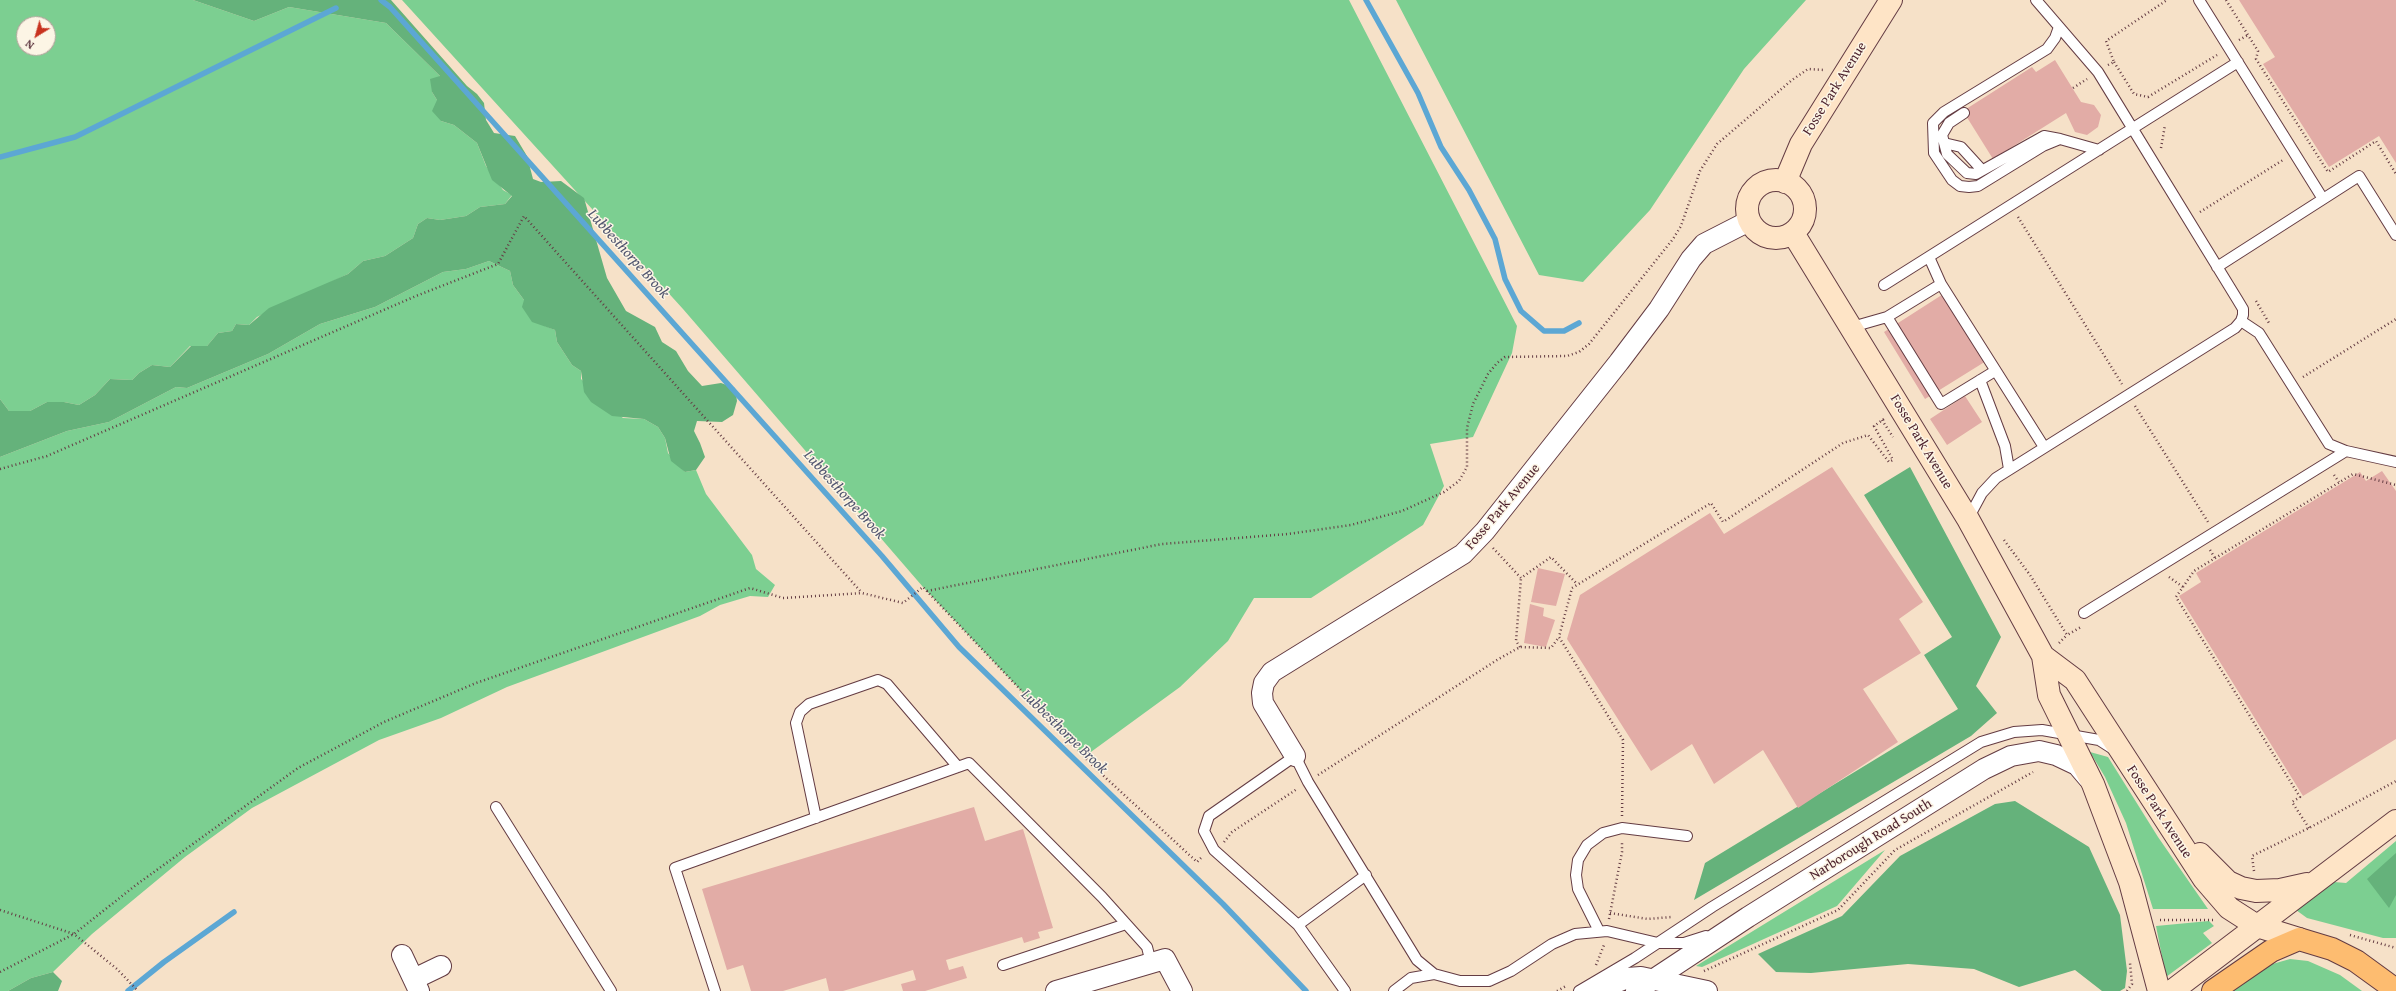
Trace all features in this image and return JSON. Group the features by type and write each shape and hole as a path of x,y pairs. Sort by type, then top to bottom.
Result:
{"highway":[{"path":"2213,991 2271,951 2298,939 2332,949 2356,961 2396,990"}],"street":[{"name":"Fosse Park Avenue","path":"1785,182 1801,144 1891,0"},
{"path":"1766,182 1785,182 1800,192 1804,205 1803,218 1792,233 1776,238 1768,237 1760,234 1749,221 1748,202 1758,186 1766,182"},
{"name":"Fosse Park Avenue","path":"1295,756 1263,703 1262,693 1264,683 1272,672 1463,554 1485,531 1619,362 1659,309 1691,259 1704,244 1749,221"},
{"name":"Fosse Park Avenue","path":"1792,233 1852,327 1968,519 2043,656 2049,695 2093,784 2130,882 2159,991"},
{"name":"Fosse Park Avenue","path":"2043,656 2074,680 2204,879 2229,908 2257,926 2298,939"},
{"name":"Narborough Road South","path":"1636,991 1748,917 1984,769 2011,756 2039,751 2065,758 2077,765 2093,784"},
{"path":"2163,817 2228,882 2241,888 2256,891 2280,890 2316,882"},
{"path":"2172,991 2396,821"},
{"path":"402,955 416,985 441,966"},
{"path":"1056,991 1165,959 1182,991"},
{"path":"1596,991 1627,978 1654,980 1707,991"}],"lane":[{"path":"1968,519 1987,486 2044,447 2235,328 2241,321 2243,308 2132,130 2098,72 2036,0"},
{"path":"2199,0 2323,199"},
{"path":"2059,27 2056,38 2047,48 1944,112 1933,122 1934,153 1952,180 1960,186 1978,186 2043,146 2060,139"},
{"path":"2023,73 2026,62"},
{"path":"1884,284 2011,206 2238,62"},
{"path":"1964,113 1949,123 1942,135 1947,154 1967,173 1976,174 2044,136 2099,150"},
{"path":"1944,143 1961,147 1982,170"},
{"path":"2217,266 2359,176 2396,235"},
{"path":"1929,257 1941,284 2044,447"},
{"path":"1852,327 1888,316 1941,284"},
{"path":"1888,316 1941,404 1995,371"},
{"path":"2241,321 2259,333 2329,444 2346,451 2396,462"},
{"path":"1980,380 2005,446 2010,469"},
{"path":"2084,613 2346,451"},
{"path":"816,818 796,723 800,712 809,704 878,680 887,684 958,767"},
{"path":"1579,991 1658,943 1712,907 1981,742 2014,732 2042,730 2099,740 2122,754"},
{"path":"1345,991 1298,925 1217,853 1204,832 1209,816 1295,756 1308,782 1417,960 1434,974 1460,981 1489,981 1511,971 1552,944 1575,934 1603,931 1658,943 1684,943 1701,939 1748,917"},
{"path":"715,991 675,868 969,763 1102,897 1146,947 1151,963"},
{"path":"496,807 611,991"},
{"path":"1603,931 1578,889 1578,860 1588,845 1603,833 1622,828 1687,836"},
{"path":"1298,925 1366,875"},
{"path":"1003,965 1126,924"},
{"path":"1394,991 1411,978 1434,974"}],"path":[{"path":"2167,0 2106,41 2114,62 2134,94 2148,97 2248,35"},
{"path":"2226,0 2258,51 2256,59 2328,172 2376,141 2396,174"},
{"path":"2098,72 2114,62"},
{"path":"927,591 1162,544 1288,534 1351,525 1402,511 1444,492 1459,481 1467,467 1467,428 1473,404 1488,374 1497,363 1505,357 1567,356 1578,352 1588,344 1673,239 1681,226 1700,170 1717,144 1792,80 1808,70 1825,70 1843,77"},
{"path":"2200,212 2295,152"},
{"path":"2011,206 2209,524 2208,546 2215,558"},
{"path":"2196,206 2204,219"},
{"path":"0,469 47,456 416,296 498,264 524,216 862,593"},
{"path":"2254,298 2270,324"},
{"path":"2303,377 2396,319"},
{"path":"2299,370 2307,384"},
{"path":"0,972 74,934 136,885 298,768 384,722 476,683 750,588 783,598 862,593 903,603 923,587 1094,767 1197,862 1203,855 1210,861 1232,832 1497,660 1520,648 1551,648 1559,637 1572,588 1711,503 1723,522 1843,443 1868,435 1889,462 1893,460 1874,426 1900,408"},
{"path":"2309,828 2292,802 2300,797 2176,597 2194,571 2353,474 2396,485"},
{"path":"1485,531 1496,553 1512,567 1521,578 1516,641 1520,648"},
{"path":"1999,534 2030,575 2067,635 2086,624"},
{"path":"1521,578 1551,557 1577,584"},
{"path":"2165,575 2183,587"},
{"path":"1559,637 1623,740 1622,852 1610,913 1603,931 1604,946 1594,969"},
{"path":"2254,876 2252,856 2309,828 2396,781"},
{"path":"0,910 74,934 117,969 138,991"},
{"path":"1610,913 1648,919 1674,916"},
{"path":"2155,920 2210,919 2218,923"}],"green space":[{"path":"0,0 193,0 254,21 289,7 386,23 440,76 432,92 437,100 441,121 454,125 477,143 486,166 503,190 512,195 505,204 480,207 466,216 440,220 427,218 418,224 413,238 385,256 363,261 348,274 257,317 249,325 236,324 232,331 218,333 207,346 190,346 170,367 152,365 139,373 132,380 110,379 95,395 79,405 64,402 47,402 30,411 9,411 0,399"},
{"path":"193,0 391,0 467,86 477,94 484,103 486,120 494,133 515,136 527,156 533,179 541,182 561,181 584,198 607,278 626,311 655,327 662,342 676,351 688,371 702,386 721,383 735,388 737,401 733,415 722,422 697,421 694,431 705,457 696,470 685,472 671,461 665,438 658,427 644,419 612,416 591,402 584,392 581,371 572,365 557,342 555,330 532,322 522,307 524,300 513,285 510,271 489,261 466,269 443,272 375,307 320,324 268,354 187,388 176,387 109,422 67,431 0,457 0,399 9,411 30,411 47,402 64,402 79,405 95,395 110,379 132,380 139,373 152,365 170,367 191,346 207,346 218,333 232,331 236,324 249,325 269,308 348,274 363,261 385,256 413,238 418,224 427,218 440,220 466,216 480,207 505,204 512,196 492,180 477,143 454,125 441,121 432,111 437,100 432,92 430,79 440,76 386,23 289,7 254,21"},
{"path":"402,0 1349,0 1517,326 1512,353 1473,437 1430,444 1444,486 1423,525 1311,598 1254,598 1228,641 1180,687 1084,757 923,587 683,309"},
{"path":"1396,0 1806,0 1744,69 1650,210 1583,282 1539,275"},
{"path":"489,261 510,271 513,285 524,300 545,326 555,330 557,342 572,365 581,371 581,379 623,418 644,419 658,427 665,438 668,453 685,472 696,470 706,494 752,555 756,569 775,585 768,597 750,596 720,605 700,616 507,687 441,718 379,740 252,808 185,857 92,934 53,972 31,978 8,991 0,991 0,457 67,431 109,422 176,387 187,388 268,354 320,324 375,307 443,272 466,269"},
{"path":"1910,467 2001,637 1976,686 1997,713 1971,736 1694,900 1705,863 1958,709 1924,655 1952,637 1864,495"},
{"path":"2090,752 2108,757 2158,837 2208,909 2153,909 2126,823 2105,777"},
{"path":"2015,801 2089,847 2120,915 2127,971 2125,988 2120,991 2102,991 2075,970 2019,987 1974,969 1908,964 1811,973 1776,972 1758,954 1842,916 1900,856 1995,804"},
{"path":"2396,841 2396,938 2383,938 2307,918 2296,910 2334,882 2346,883"},
{"path":"1885,850 1837,906 1702,967 1696,966"},
{"path":"2396,853 2396,895 2389,908 2367,879"},
{"path":"2209,921 2214,926 2203,933 2212,943 2166,977 2156,926"},
{"path":"2290,959 2308,961 2340,975 2362,991 2229,991 2262,967"},
{"path":"53,972 62,981 58,991 8,991 31,978"}],"building":[{"path":"2239,0 2396,0 2396,163 2379,136 2329,167 2263,64 2275,57"},
{"path":"2055,60 2081,102 2094,105 2101,115 2098,127 2087,135 2075,132 2066,113 1993,159 1963,111 2032,67 2036,72"},
{"path":"1948,291 1991,358 1925,399 1884,332"},
{"path":"1965,396 1982,422 1947,445 1930,419"},
{"path":"2022,401 2037,425 2027,431 2012,408"},
{"path":"1832,467 1923,602 1899,619 1921,653 1863,689 1898,742 1798,808 1763,750 1714,784 1692,744 1651,771 1567,639 1580,595 1710,513 1724,534"},
{"path":"2382,471 2396,491 2396,739 2303,796 2179,596 2201,582 2196,573 2360,472 2366,481"},
{"path":"1538,568 1565,574 1556,606 1531,602"},
{"path":"1530,604 1544,608 1543,616 1555,620 1546,647 1524,643"},
{"path":"974,807 985,841 1023,829 1053,928 1038,932 1040,938 1024,943 1022,937 946,960 949,970 963,966 967,978 925,991 903,991 901,984 916,980 913,970 843,991 829,991 826,978 783,991 751,991 743,965 727,970 702,889"}],"waterway":[{"name":"Lubbesthorpe Brook","path":"381,0 390,7 882,556 959,647 1223,904 1306,991"},
{"path":"1366,0 1418,93 1441,147 1469,190 1495,239 1505,279 1521,311 1544,331 1564,331 1579,323"},
{"path":"0,157 75,137 336,8"},
{"path":"128,991 164,962 234,912"}]}
